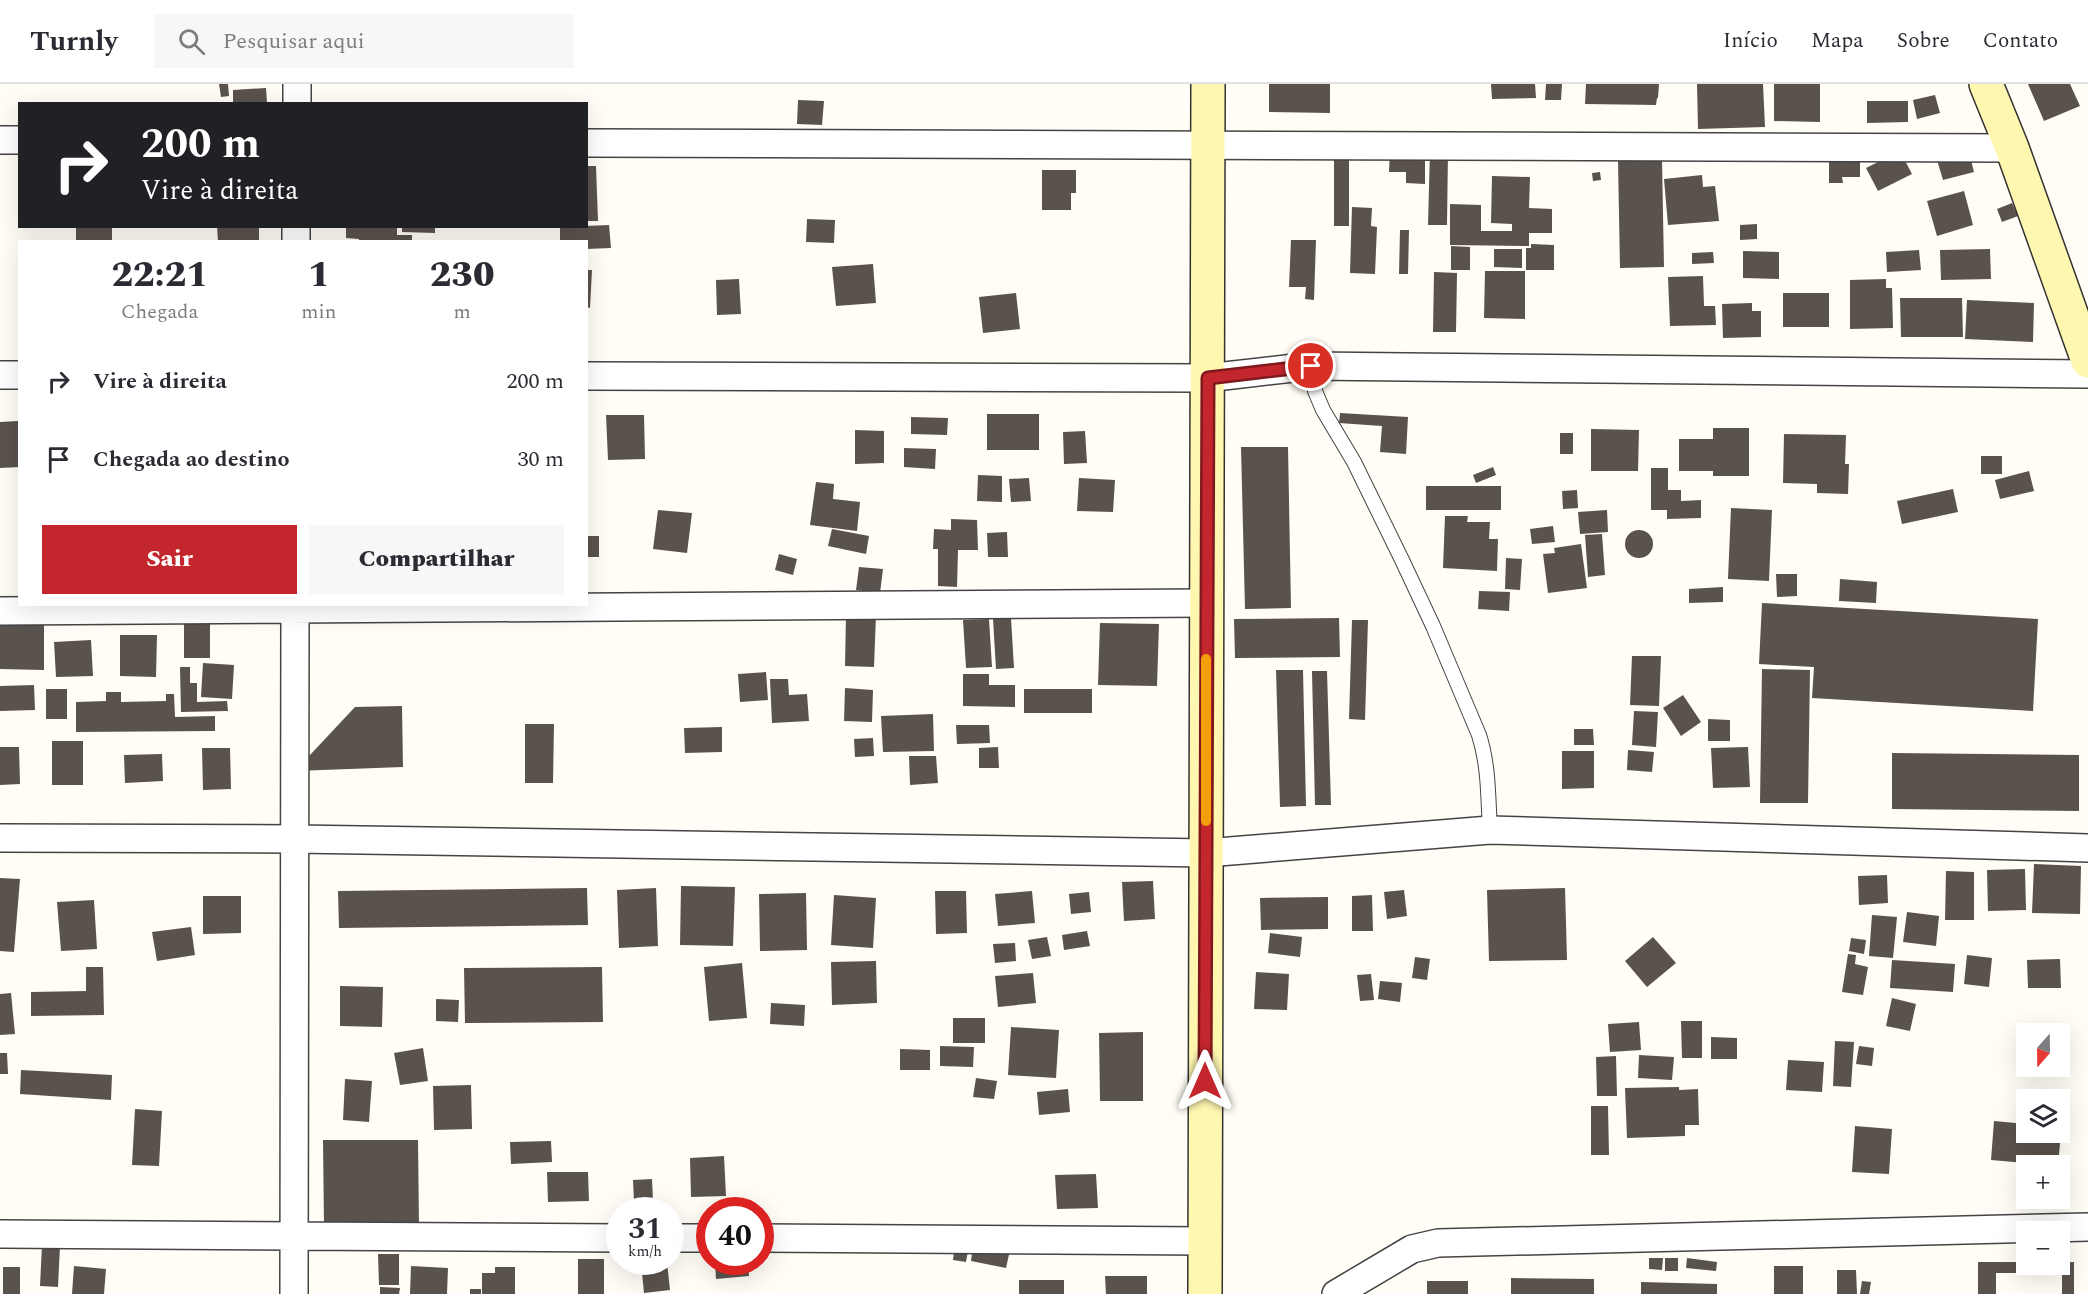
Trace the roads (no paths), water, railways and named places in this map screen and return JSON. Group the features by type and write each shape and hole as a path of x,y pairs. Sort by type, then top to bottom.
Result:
{"street":[{"path":"297,84 297,102"},
{"path":"1204,1294 1208,84"},
{"path":"1986,84 2012,148 2088,361"},
{"path":"0,140 18,140"},
{"path":"588,143 2012,148"},
{"path":"588,376 1208,378 1311,366 2088,374"},
{"path":"0,375 18,375"},
{"path":"588,606 1206,603"},
{"path":"0,611 524,606"},
{"path":"294,1294 296,607"},
{"path":"0,838 295,838 1206,853 1490,830 2088,848"},
{"path":"1336,1294 1412,1249 1438,1243 2088,1227"},
{"path":"0,1234 606,1238"},
{"path":"774,1238 1205,1241"}],"lane":[{"path":"1311,366 1315,391 1323,410 1354,462 1402,560 1479,735 1486,768 1490,830"}]}
